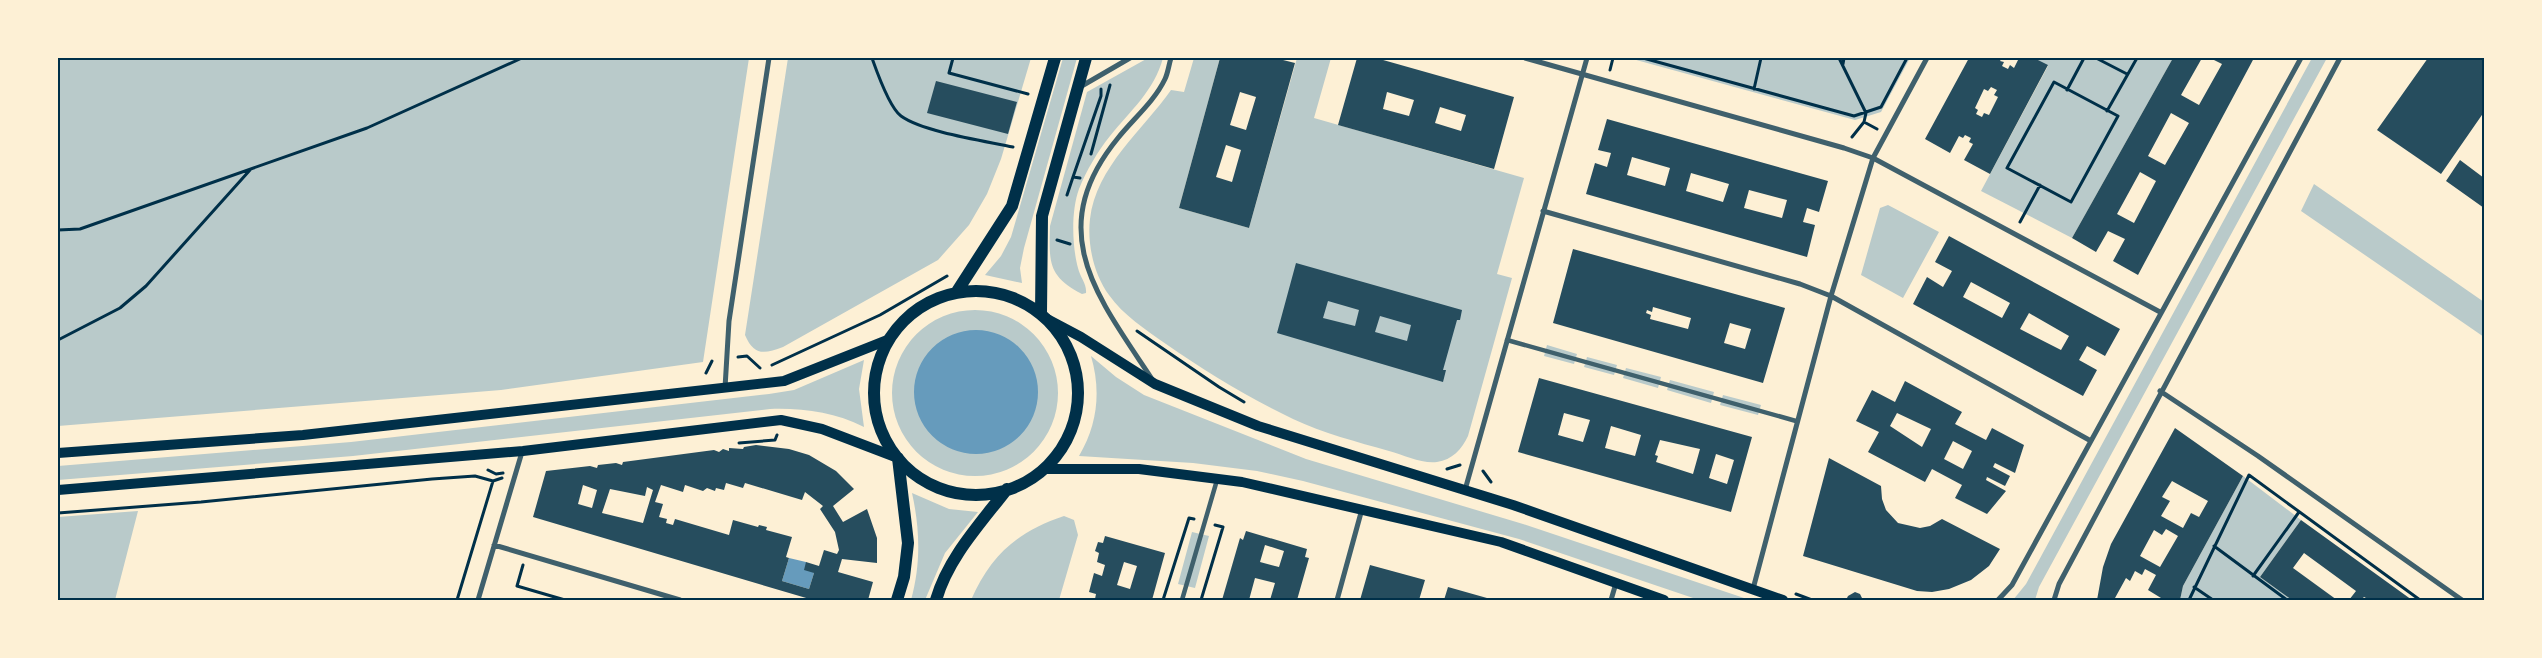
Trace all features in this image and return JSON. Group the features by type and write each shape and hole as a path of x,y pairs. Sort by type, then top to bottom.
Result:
{"main road":[{"path":"956,293 1012,206 1055,58"},
{"path":"1086,58 1042,216 1044,317 1070,353 1077,377 1077,410 1066,442 1044,468 1030,479 1007,489 982,494 948,490 917,476 898,458 884,436 875,404 877,370 890,339 911,314 940,298 972,291 1005,295 1020,301 1044,317 1081,337 1155,384 1258,426 1513,505 1782,600"},
{"path":"58,453 303,435 784,381 890,339"},
{"path":"58,490 522,451 781,420 822,429 898,458"},
{"path":"897,600 904,577 908,543 898,458"},
{"path":"1044,468 1138,469 1242,482 1500,542 1664,600"},
{"path":"936,600 941,584 962,547 1007,489"}],"street":[{"path":"725,389 729,321 769,58"},
{"path":"1078,89 1130,58"},
{"path":"1155,384 1095,290 1082,248 1081,224 1084,201 1090,181 1100,162 1118,138 1144,110 1166,79 1171,58"},
{"path":"1525,58 1844,148 1873,158 2160,312"},
{"path":"1465,490 1587,58"},
{"path":"1753,590 1796,421 1831,296 1873,158 1927,58"},
{"path":"1998,600 2012,585 2301,58"},
{"path":"2054,600 2059,584 2160,392 2340,58"},
{"path":"1543,211 1800,284 1831,296 2091,442"},
{"path":"1507,340 1796,421"},
{"path":"2160,392 2273,466 2462,600"},
{"path":"478,600 522,451"},
{"path":"1182,600 1217,480"},
{"path":"1337,600 1362,509"},
{"path":"494,545 680,600"},
{"path":"1611,600 1616,583"}],"path":[{"path":"58,230 80,229 367,128 522,58"},
{"path":"872,58 880,81 901,116 936,130 1028,150"},
{"path":"953,58 949,73 1043,99"},
{"path":"1643,58 1854,116 1881,107 1907,58"},
{"path":"1754,89 1762,58"},
{"path":"1838,58 1866,113 1864,122 1844,148"},
{"path":"1843,65 1844,58"},
{"path":"2067,90 2084,58"},
{"path":"2096,58 2127,74"},
{"path":"2107,111 2137,58"},
{"path":"1090,181 1073,177 1101,96 1100,75"},
{"path":"2054,82 2067,90 2118,116 2071,202 2008,168 2054,82"},
{"path":"1864,122 1886,133"},
{"path":"58,340 120,308 146,286 250,169"},
{"path":"2014,232 2040,185"},
{"path":"1042,236 1082,248"},
{"path":"780,363 880,315 954,269"},
{"path":"1134,328 1219,387 1248,404"},
{"path":"1442,470 1456,465 1471,467 1484,471 1493,485"},
{"path":"2189,600 2249,475 2420,600"},
{"path":"58,513 475,476 493,481 456,600"},
{"path":"2253,576 2299,512"},
{"path":"1164,600 1189,518"},
{"path":"1201,600 1223,527"},
{"path":"2214,546 2287,600"},
{"path":"526,555 517,586 565,600"},
{"path":"2194,587 2213,600"},
{"path":"1792,593 1812,600"}],"shaded area":[{"path":"58,58 749,58 703,362 501,390 58,426"},
{"path":"788,58 1031,58 1001,159 987,194 969,225 938,260 783,347 760,352 752,347 745,335"},
{"path":"1063,58 1077,58 1024,248 1020,268 1022,283 985,275 1001,256 1011,237"},
{"path":"1148,58 1163,58 1154,80 1141,100 1101,148 1085,175 1076,198 1074,249 1086,290 1086,293 1082,294 1063,281 1053,267 1050,250 1050,226 1087,92"},
{"path":"1194,58 1220,58 1179,208 1249,228 1297,58 1331,58 1314,118 1524,178 1497,274 1512,278 1468,436 1460,449 1452,456 1437,462 1419,460 1328,433 1293,419 1228,384 1158,339 1121,309 1104,287 1099,278 1091,249 1089,229 1094,200 1101,183 1122,150 1171,90 1184,92"},
{"path":"1629,58 1910,58 1881,112 1855,120"},
{"path":"2034,58 2173,58 2072,238 1981,191 2048,66"},
{"path":"2312,58 2327,58 2039,587 2035,600 2013,600 2026,584"},
{"path":"2314,184 2484,302 2484,337 2301,211"},
{"path":"1888,205 1939,232 1903,298 1861,275 1880,208"},
{"path":"975,310 999,314 1014,320 1039,341 1048,354 1054,369 1058,393 1054,417 1048,432 1027,457 1014,466 999,472 975,476 951,472 936,466 911,445 902,432 896,417 892,393 896,369 902,354 923,329 936,320 951,314"},
{"path":"1547,345 1577,354 1574,364 1544,356"},
{"path":"1091,356 1116,377 1144,395 1306,459 1523,524 1750,600 1699,600 1519,539 1303,481 1257,471 1193,463 1079,456 1090,432 1096,407 1096,381"},
{"path":"1587,357 1617,365 1614,375 1584,367"},
{"path":"864,360 859,389 864,427 830,414 794,409 770,409 353,456 58,480 58,466 351,442 769,394 794,390"},
{"path":"1626,368 1661,377 1658,388 1623,378"},
{"path":"1670,380 1714,392 1711,403 1667,390"},
{"path":"1723,395 1761,405 1758,415 1720,405"},
{"path":"2243,476 2301,520 2260,577 2292,600 2180,600 2183,586"},
{"path":"912,493 949,509 978,512 945,553 925,600 911,600 918,560 917,520"},
{"path":"138,511 115,600 58,600 58,517"},
{"path":"1064,516 1074,520 1078,535 1059,600 971,600 987,570 1007,547 1032,530"},
{"path":"1192,532 1209,536 1195,588 1178,584"}],"water":[{"path":"976,330 1000,335 1020,348 1033,368 1038,392 1033,416 1020,436 1000,449 976,454 952,449 932,436 919,416 914,392 919,368 932,348 952,335"},
{"path":"789,558 806,562 814,573 809,589 782,581"}],"building":[{"path":"1220,58 1275,58 1295,63 1249,228 1179,208","holes":["1240,92 1256,97 1246,130 1230,125","1226,145 1241,150 1232,182 1216,177"]},
{"path":"1357,58 1376,58 1514,97 1494,169 1338,125","holes":["1387,92 1414,100 1409,116 1383,109","1440,107 1466,115 1461,131 1435,123"]},
{"path":"1969,58 2002,58 2000,61 2004,62 2002,66 2008,69 2010,65 2014,68 2019,58 2034,58 2048,65 1990,174 1964,160 1973,144 1969,142 1971,138 1965,135 1963,138 1959,136 1950,153 1925,139","holes":["1991,87 1997,90 1994,95 1998,97 1989,115 1984,113 1982,117 1976,114 1978,110 1975,108 1984,89 1988,91"]},
{"path":"2173,58 2202,58 2181,95 2199,105 2222,64 2210,58 2254,58 2138,275 2113,261 2125,239 2108,231 2096,252 2072,238","holes":["2171,113 2189,123 2165,165 2148,156","2140,172 2156,181 2134,223 2117,214"]},
{"path":"2428,58 2484,58 2484,112 2441,174 2377,130"},
{"path":"936,81 1017,102 1008,134 927,113"},
{"path":"1607,119 1828,181 1819,212 1807,208 1803,222 1815,225 1807,257 1586,194 1595,163 1607,167 1611,153 1598,150","holes":["1632,157 1670,168 1665,186 1627,175","1691,173 1729,184 1723,202 1686,191","1749,190 1787,200 1782,218 1744,208"]},
{"path":"2460,160 2484,178 2484,208 2446,181"},
{"path":"1949,236 2120,329 2105,356 2087,346 2079,360 2097,370 2083,396 1913,304 1927,277 1943,287 1952,271 1935,262","holes":["1971,282 2010,303 2002,318 1963,297","2029,313 2069,336 2061,350 2020,329"]},
{"path":"1573,249 1785,308 1763,383 1553,323","holes":["1653,307 1691,318 1688,329 1650,319 1651,315 1646,313 1647,310 1652,312","1730,323 1751,329 1745,349 1724,343"]},
{"path":"1296,263 1462,310 1460,320 1457,320 1443,370 1446,370 1443,382 1277,333","holes":["1328,301 1359,310 1355,326 1323,318","1380,316 1411,325 1407,341 1375,332"]},
{"path":"1539,378 1752,437 1731,512 1518,452","holes":["1564,413 1590,420 1583,442 1558,435","1611,426 1641,435 1635,456 1605,448","1660,440 1700,449 1693,474 1656,462 1658,456 1655,455","1716,454 1734,460 1727,484 1709,478"]},
{"path":"1905,381 1962,412 1955,424 1986,440 1992,428 2024,445 2015,473 1995,463 1993,467 2010,476 2005,486 1987,477 1986,480 2006,491 1987,514 1955,498 1962,485 1932,469 1925,482 1868,452 1879,432 1856,421 1872,390 1895,402","holes":["1897,413 1931,429 1922,447 1890,426","1953,441 1972,451 1963,469 1944,459"]},
{"path":"2175,428 2243,476 2183,586 2180,600 2161,600 2161,598 2148,590 2156,575 2145,569 2142,575 2135,571 2130,581 2126,578 2115,598 2126,600 2097,600 2103,567 2111,544","holes":["2172,481 2208,501 2199,517 2191,513 2183,528 2161,516 2170,501 2162,497","2166,529 2178,536 2160,567 2140,556 2154,530 2162,535"]},
{"path":"756,445 789,449 809,455 836,471 854,489 833,506 843,522 867,509 877,538 877,563 842,559 838,572 873,582 868,600 813,600 533,517 546,471 590,466 597,468 598,465 616,463 622,465 623,462 714,450 719,452 723,449 729,451 729,448 743,449 744,447","holes":["726,483 743,488 745,483 802,500 805,492 823,506 820,509 835,532 839,550 837,554 824,550 819,566 806,562 804,570 814,573 809,589 782,581 789,558 786,557 792,537 766,530 767,527 759,525 758,527 733,520 729,535 675,519 673,525 666,523 667,519 659,517 663,504 655,502 661,485 683,492 685,485 703,491 707,488 715,491 716,488 724,490","583,485 597,490 592,508 578,504","647,487 653,490 643,523 602,513 610,489 645,496"]},
{"path":"1829,458 1881,486 1882,499 1886,510 1898,523 1920,528 1930,526 1942,519 2000,549 1989,566 1971,580 1949,589 1932,592 1917,591 1803,556"},
{"path":"2301,520 2412,600 2370,600 2364,597 2361,600 2349,600 2356,591 2304,553 2293,568 2337,600 2292,600 2260,577"},
{"path":"1246,531 1307,549 1305,557 1309,558 1297,600 1270,600 1275,583 1255,578 1249,600 1222,600 1240,538 1243,540","holes":["1265,545 1284,551 1279,567 1260,562"]},
{"path":"1105,536 1165,553 1152,600 1095,599 1096,594 1089,592 1094,573 1102,576 1105,565 1097,562 1099,553 1095,551 1098,542 1103,543","holes":["1124,562 1137,566 1130,589 1117,585"]},
{"path":"1370,565 1425,580 1419,600 1360,600"},
{"path":"1448,587 1494,600 1444,600"},
{"path":"1855,592 1860,594 1863,600 1846,600 1848,596"}]}
